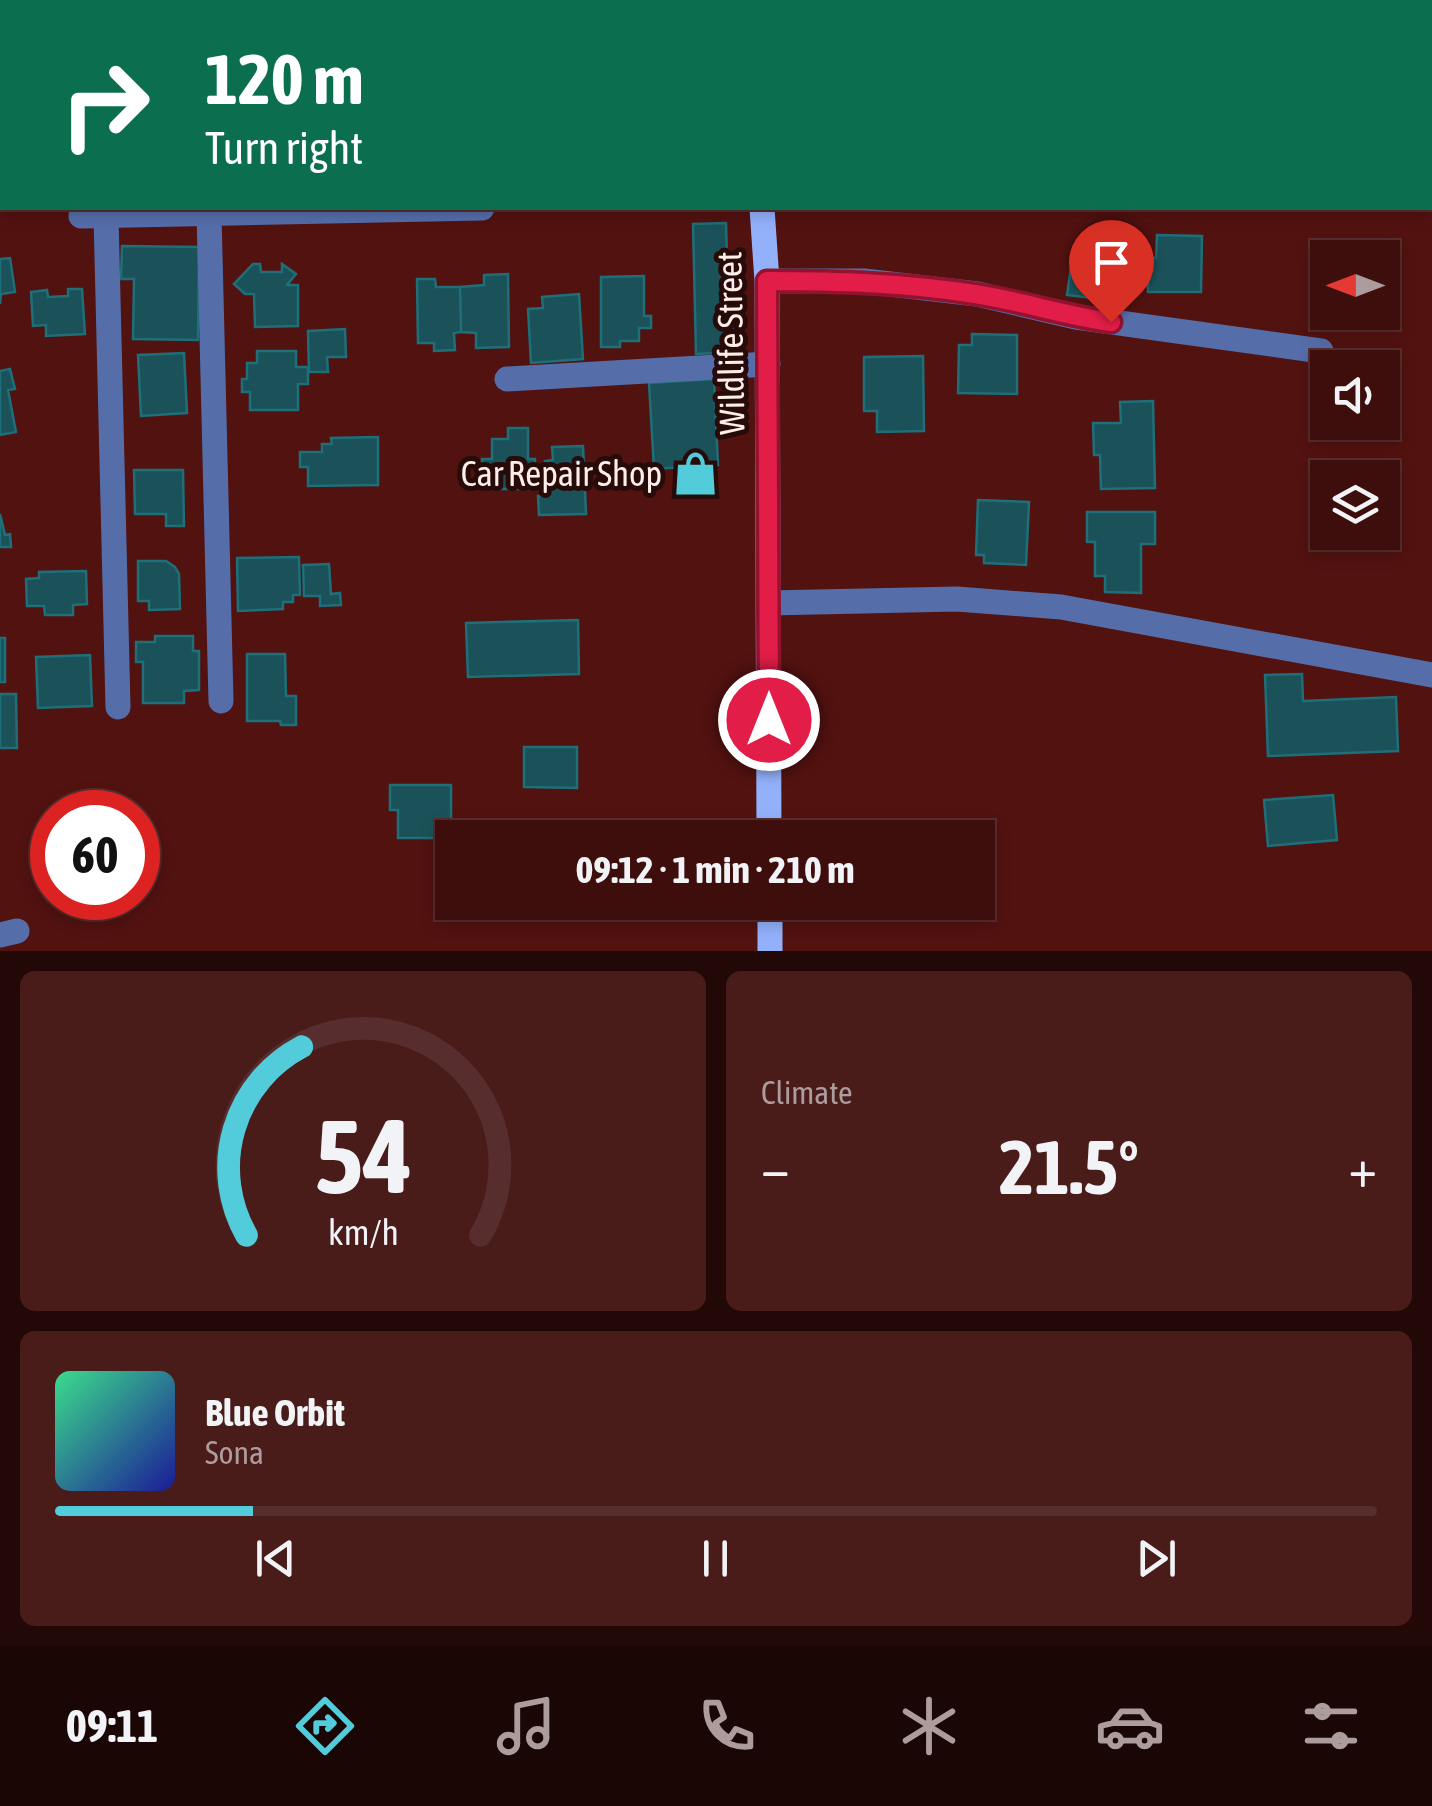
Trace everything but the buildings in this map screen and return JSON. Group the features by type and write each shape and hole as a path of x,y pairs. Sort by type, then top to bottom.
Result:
{"main road":[{"name":"Wildlife Street","path":"762,210 767,281 770,820"},
{"path":"770,920 770,951"}],"street":[{"path":"118,707 93,216 391,210"},
{"path":"209,214 221,701"},
{"path":"767,281 864,281 977,294 1076,318 1314,350"},
{"path":"507,380 768,364"},
{"path":"769,603 957,599 1061,607 1432,675"}],"place":[{"name":"Car Repair Shop","path":"695,474"}],"route":[{"path":"769,720 767,281 864,281 977,294 1076,318 1111,322"}]}
